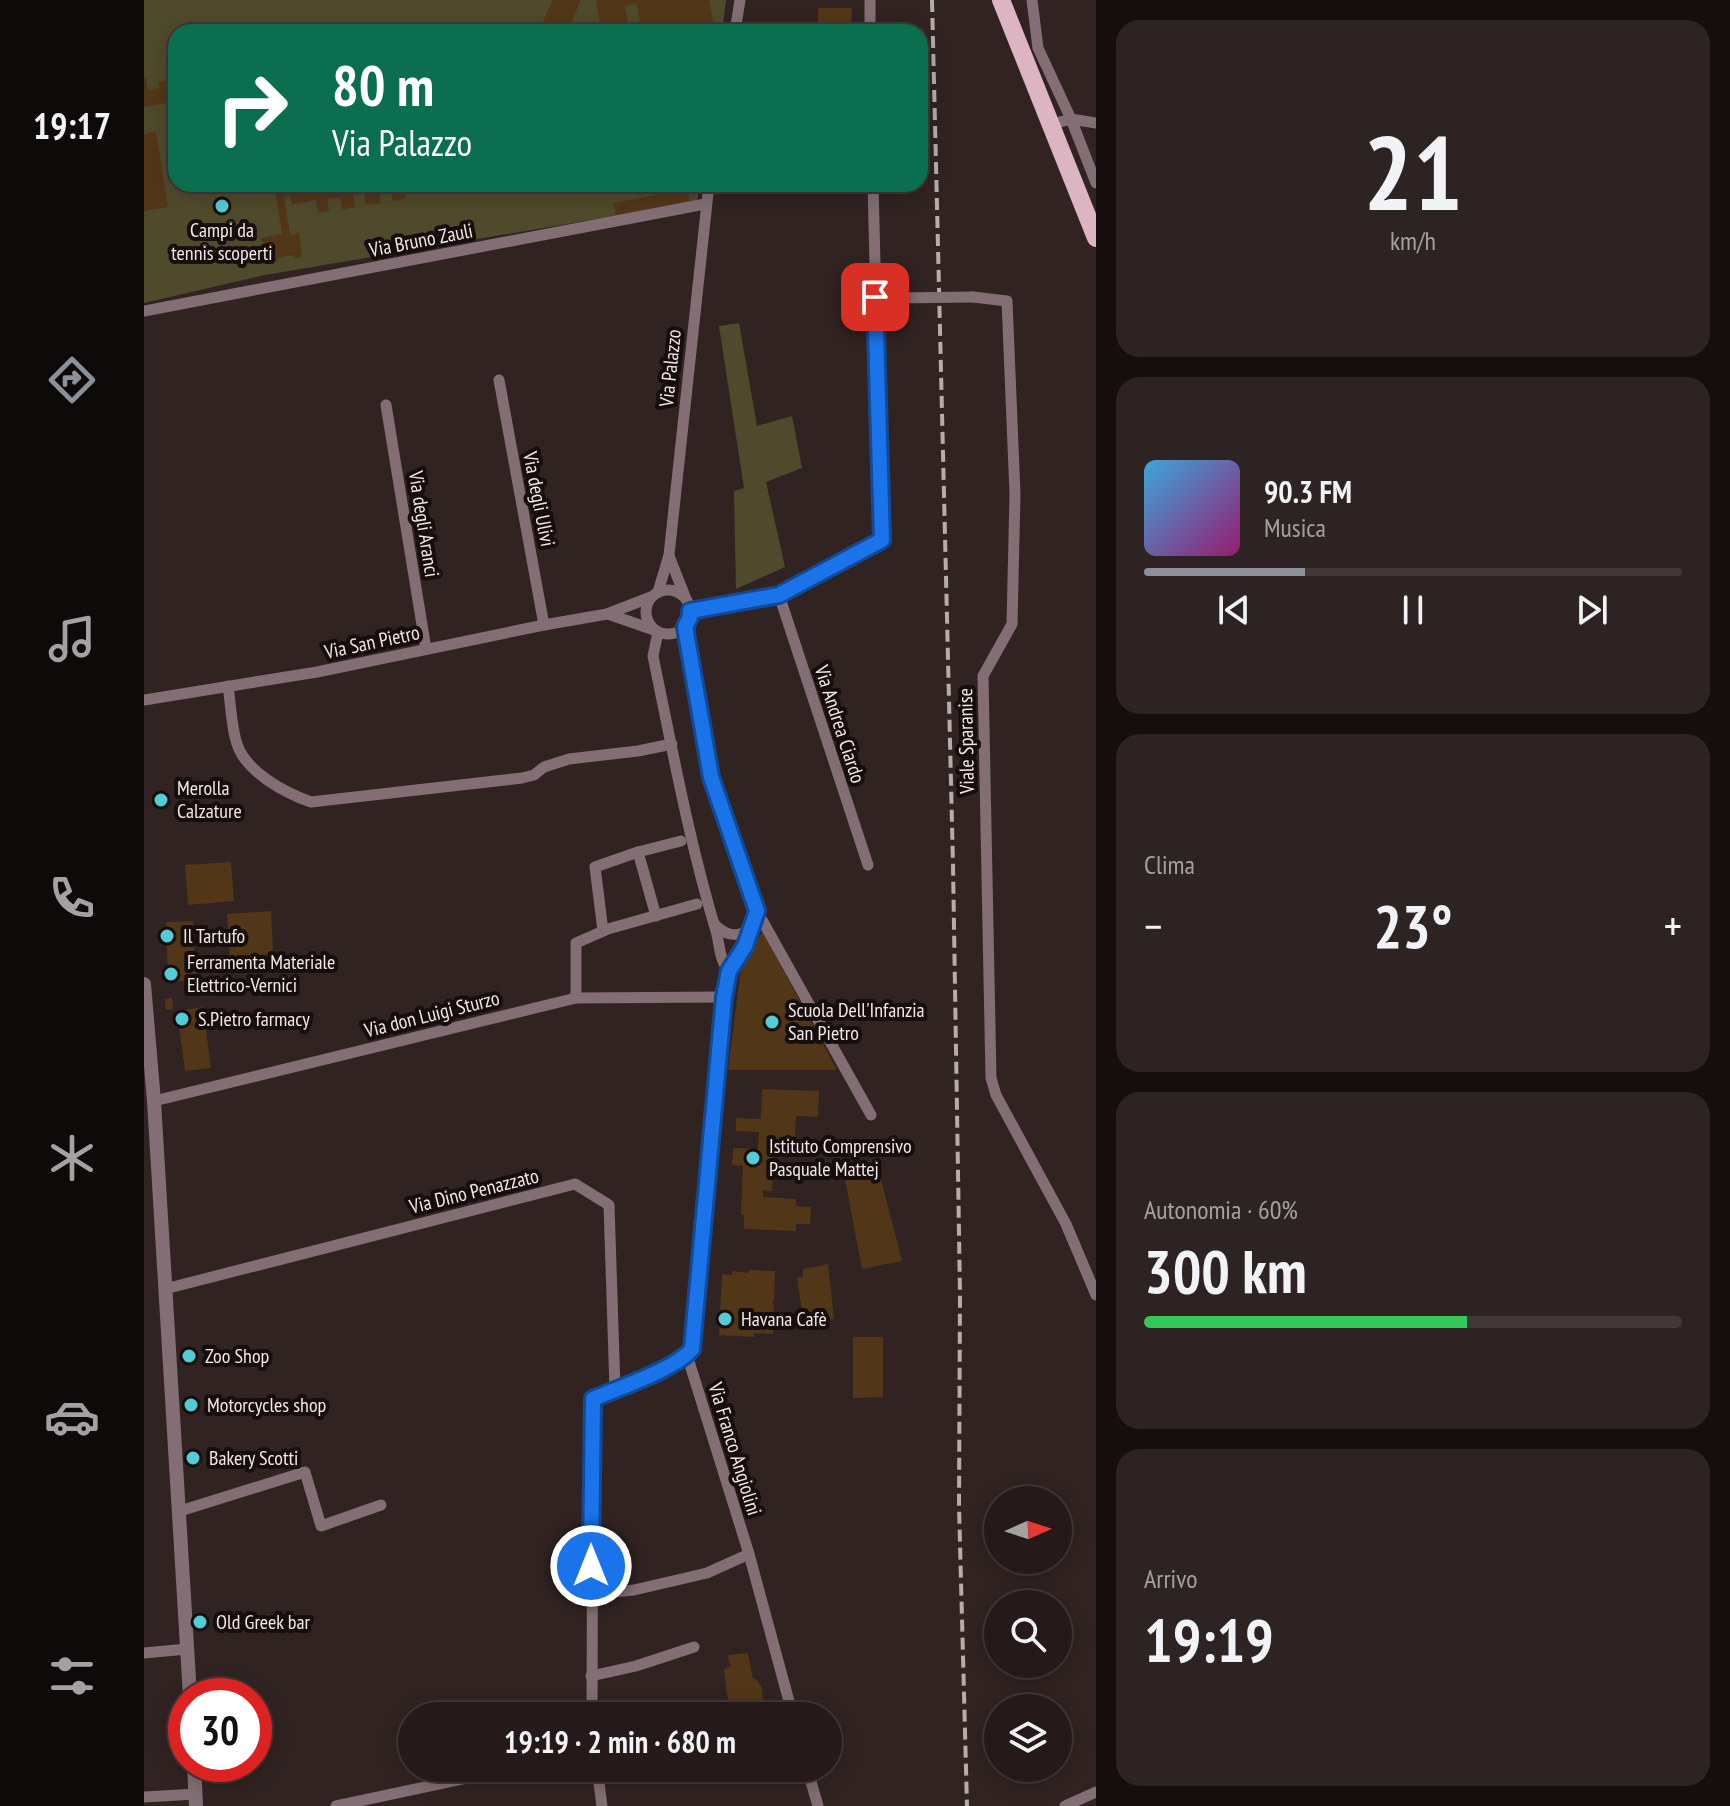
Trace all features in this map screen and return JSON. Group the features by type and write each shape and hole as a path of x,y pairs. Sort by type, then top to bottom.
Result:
{"main road":[{"path":"1001,0 1096,238"}],"street":[{"path":"736,24 740,0"},
{"path":"870,0 870,24"},
{"path":"1032,0 1038,48 1096,183"},
{"path":"1049,125 1071,119 1096,123"},
{"name":"Via Palazzo","path":"655,595 669,555 707,192"},
{"path":"688,605 779,595 882,540 873,192"},
{"name":"Via Bruno Zauli","path":"144,311 705,204"},
{"name":"Viale Sparanise","path":"875,297 973,297 1007,301 1015,494 1012,624 983,676 991,1078 996,1095 1066,1224 1096,1295"},
{"name":"Via degli Ulivi","path":"499,380 544,625"},
{"name":"Via degli Aranci","path":"386,405 426,649"},
{"name":"Via Palazzo","path":"669,555 688,605"},
{"path":"671,590 677,592 688,605 690,617 685,627 675,633 666,635 649,624 647,604 655,595 671,590"},
{"name":"Via San Pietro","path":"144,700 317,672 607,614 655,595"},
{"name":"Via Andrea Ciardo","path":"779,595 868,865"},
{"name":"Via San Pietro","path":"607,614 656,631"},
{"path":"685,627 711,777 757,911 871,1115"},
{"path":"656,631 653,656 702,886 724,965 729,971"},
{"path":"228,686 237,746 250,765 276,786 311,802 522,778 569,759 672,744"},
{"path":"603,931 595,867 681,841"},
{"path":"638,852 656,916"},
{"path":"576,998 576,943 603,931 697,904"},
{"path":"592,1702 593,1399 659,1370 692,1349 724,997 729,971 745,946 757,911"},
{"path":"713,924 734,935 752,927"},
{"path":"144,984 154,1101 189,1678"},
{"name":"Via don Luigi Sturzo","path":"154,1101 576,998 724,997"},
{"name":"Via Dino Penazzato","path":"165,1289 575,1184 609,1205 615,1389"},
{"name":"Via Franco Angiolini","path":"687,1355 749,1554 789,1702"},
{"path":"180,1511 305,1472 321,1526 381,1505"},
{"path":"591,1594 634,1590 707,1573 749,1554"},
{"path":"591,1676 636,1666 694,1647"},
{"path":"144,1653 187,1649"},
{"path":"336,1806 448,1782"},
{"path":"599,1782 602,1806"},
{"path":"811,1782 818,1806"},
{"path":"1065,1806 1096,1792"},
{"path":"144,1797 196,1800"}],"shaded area":[{"path":"144,0 726,0 723,24 168,24 168,192 699,192 697,202 265,275 144,303"},
{"path":"739,323 757,426 792,416 802,468 766,482 785,567 736,589 734,491 744,488 719,326"}],"building":[{"path":"553,0 581,0 570,24 542,24"},
{"path":"596,0 709,0 713,24 640,24 637,4 625,6 628,24 600,24"},
{"path":"818,8 852,8 851,24 818,24"},
{"path":"144,78 148,90 159,88 158,82 168,80 168,102 144,107"},
{"path":"156,132 168,207 144,211 144,134"},
{"path":"275,192 379,192 381,203 366,205 364,193 353,195 355,207 342,210 340,197 327,199 329,211 318,213 316,200 292,204 290,195 284,196 290,235 299,233 302,257 294,258 293,255 265,263 261,238 282,234"},
{"path":"391,192 405,192 406,199 393,201"},
{"path":"672,192 688,192 690,202 616,215 613,203"},
{"path":"231,862 234,901 188,905 185,865"},
{"path":"271,911 273,954 230,957 227,914"},
{"path":"193,921 196,980 168,982 166,922"},
{"name":"Scuola Dell'Infanzia San Pietro","path":"762,931 837,1070 728,1070 740,974"},
{"path":"172,998 173,1009 166,1010 165,999"},
{"path":"203,1007 211,1068 185,1071 177,1011"},
{"name":"Istituto Comprensivo Pasquale Mattej","path":"762,1089 819,1091 818,1117 796,1116 795,1139 817,1140 817,1152 774,1150 772,1191 763,1190 763,1197 796,1199 796,1206 811,1207 810,1224 796,1224 796,1231 744,1229 744,1215 741,1214 743,1166 732,1165 733,1148 758,1149 759,1132 736,1131 736,1118 761,1119"},
{"path":"876,1160 902,1261 862,1269 843,1168"},
{"path":"828,1264 834,1319 811,1324 809,1316 803,1317 797,1278 803,1277 803,1269"},
{"path":"749,1270 775,1271 773,1334 754,1333 754,1337 719,1335 722,1274 732,1275 732,1271 749,1273"},
{"path":"853,1337 883,1337 883,1397 853,1398"},
{"path":"748,1653 753,1679 762,1688 763,1702 728,1702 724,1670 731,1666 727,1655"}],"railway":[{"path":"932,0 953,865 960,1294 959,1506 967,1806"}],"place":[{"name":"Campi da tennis scoperti","path":"222,206"},
{"name":"Merolla Calzature","path":"161,800"},
{"name":"Il Tartufo","path":"167,936"},
{"name":"Ferramenta Materiale Elettrico-Vernici","path":"171,974"},
{"name":"S.Pietro farmacy","path":"182,1019"},
{"name":"Scuola Dell'Infanzia San Pietro","path":"772,1022"},
{"name":"Istituto Comprensivo Pasquale Mattej","path":"753,1158"},
{"name":"Havana Cafè","path":"725,1319"},
{"name":"Zoo Shop","path":"189,1356"},
{"name":"Motorcycles shop","path":"191,1405"},
{"name":"Bakery Scotti","path":"193,1458"},
{"name":"Old Greek bar","path":"200,1622"}],"route":[{"path":"591,1566 593,1399 659,1370 692,1349 724,997 729,971 745,946 757,911 711,777 685,627 690,611 779,595 882,540 875,297"}]}
